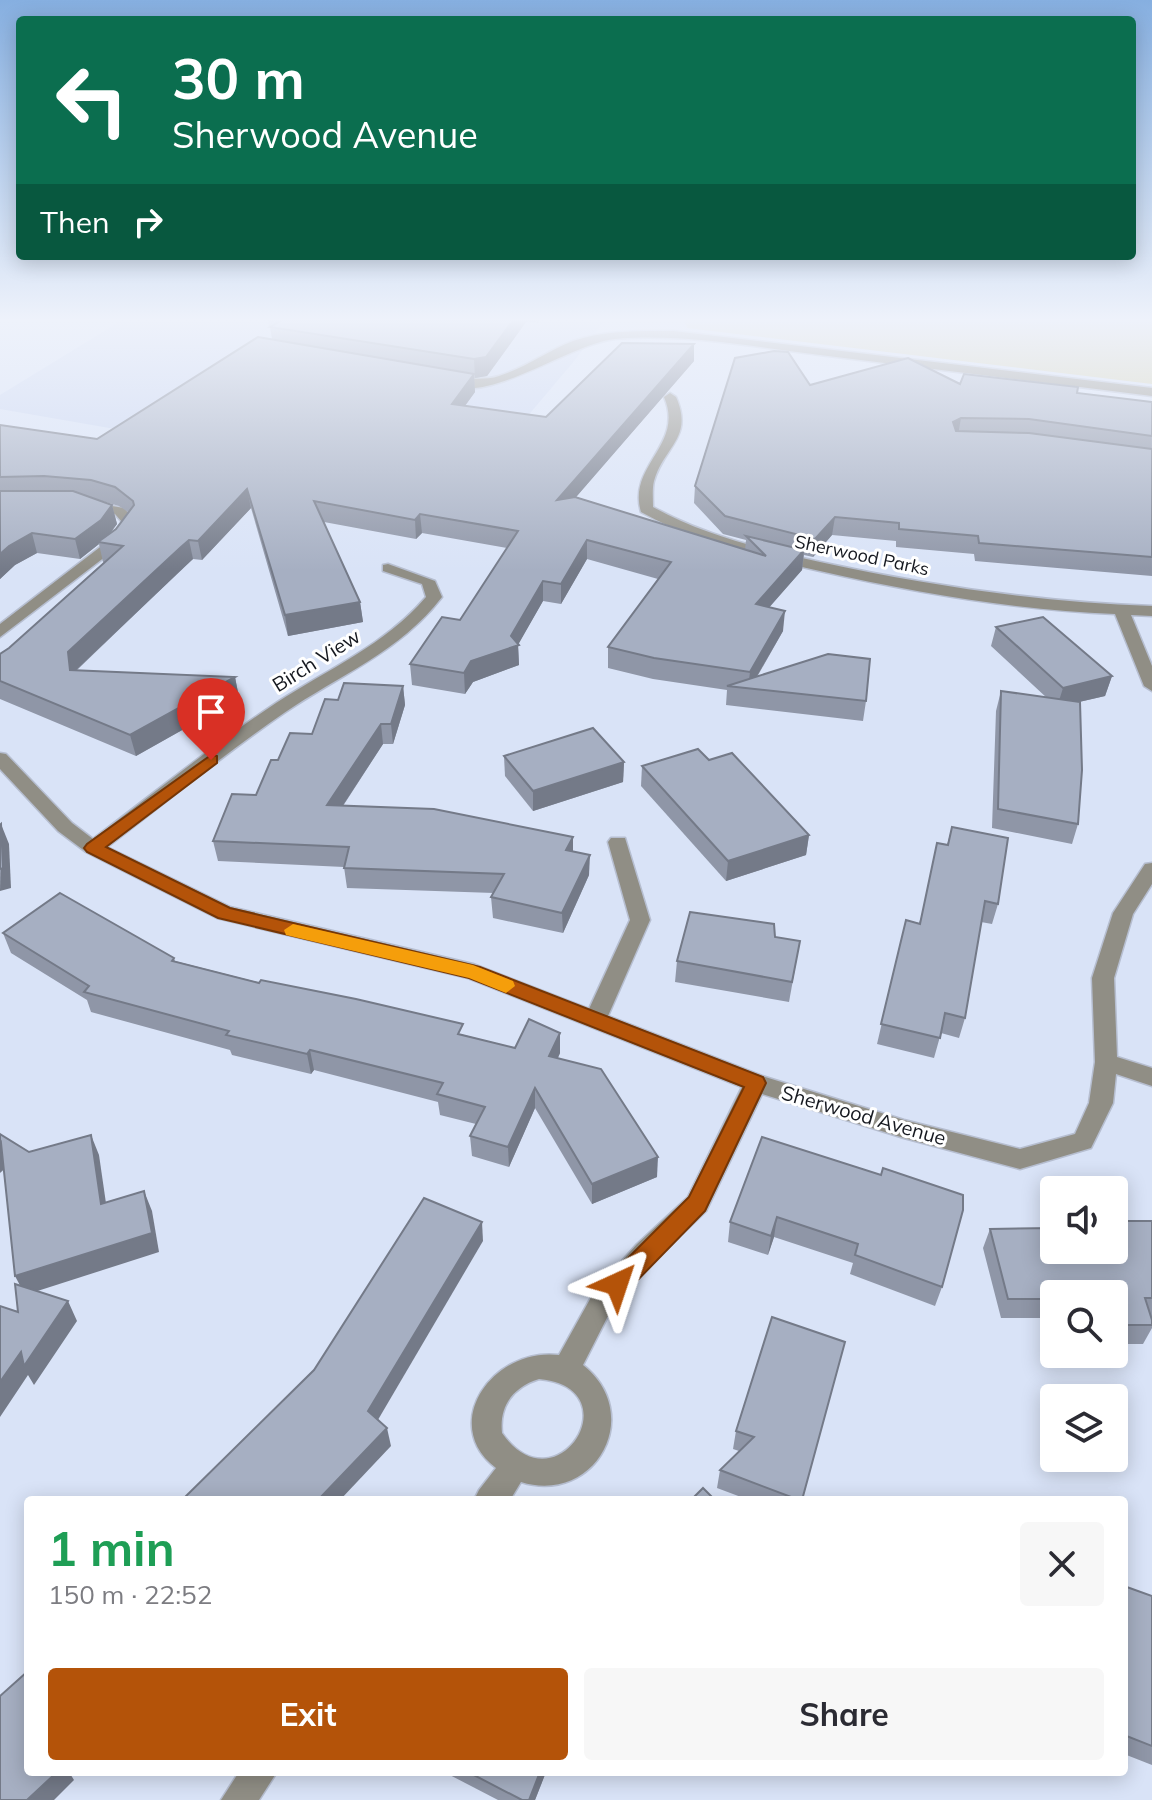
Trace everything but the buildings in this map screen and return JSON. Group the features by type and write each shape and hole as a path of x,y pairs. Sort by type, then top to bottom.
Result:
{"street":[{"name":"Sherwood Parks","path":"673,403 678,411 676,432 648,479 646,509 669,523 722,543 845,572 936,589 1085,609 1152,611"},
{"path":"0,632 113,544 129,522 119,511 70,503"},
{"name":"Birch View","path":"93,848 282,707 349,667 420,616 434,597 428,581 388,568"},
{"path":"1121,610 1152,686"},
{"name":"Sherwood Avenue","path":"0,758 9,777 93,848 224,913 473,972 756,1083 904,1129 1020,1159 1083,1141 1101,1103 1106,1062 1103,978 1123,913 1152,869"},
{"path":"594,1022 640,920 618,842"},
{"path":"1106,1062 1152,1077"},
{"path":"566,1370 603,1300 646,1252 697,1204 756,1083"},
{"path":"539,1366 566,1370 586,1384 597,1406 598,1431 586,1454 565,1470 539,1475 513,1467 493,1447 486,1421 494,1394 513,1375 526,1370 539,1366"},
{"path":"493,1496 513,1467"},
{"path":"238,1800 257,1776"}],"shaded area":[{"path":"0,403 539,403 465,490 0,409"}],"slow traffic":[{"path":"293,930 473,972 506,986"}],"route":[{"path":"211,760 93,848 224,913 473,972 756,1083 697,1204 617,1284"}]}
